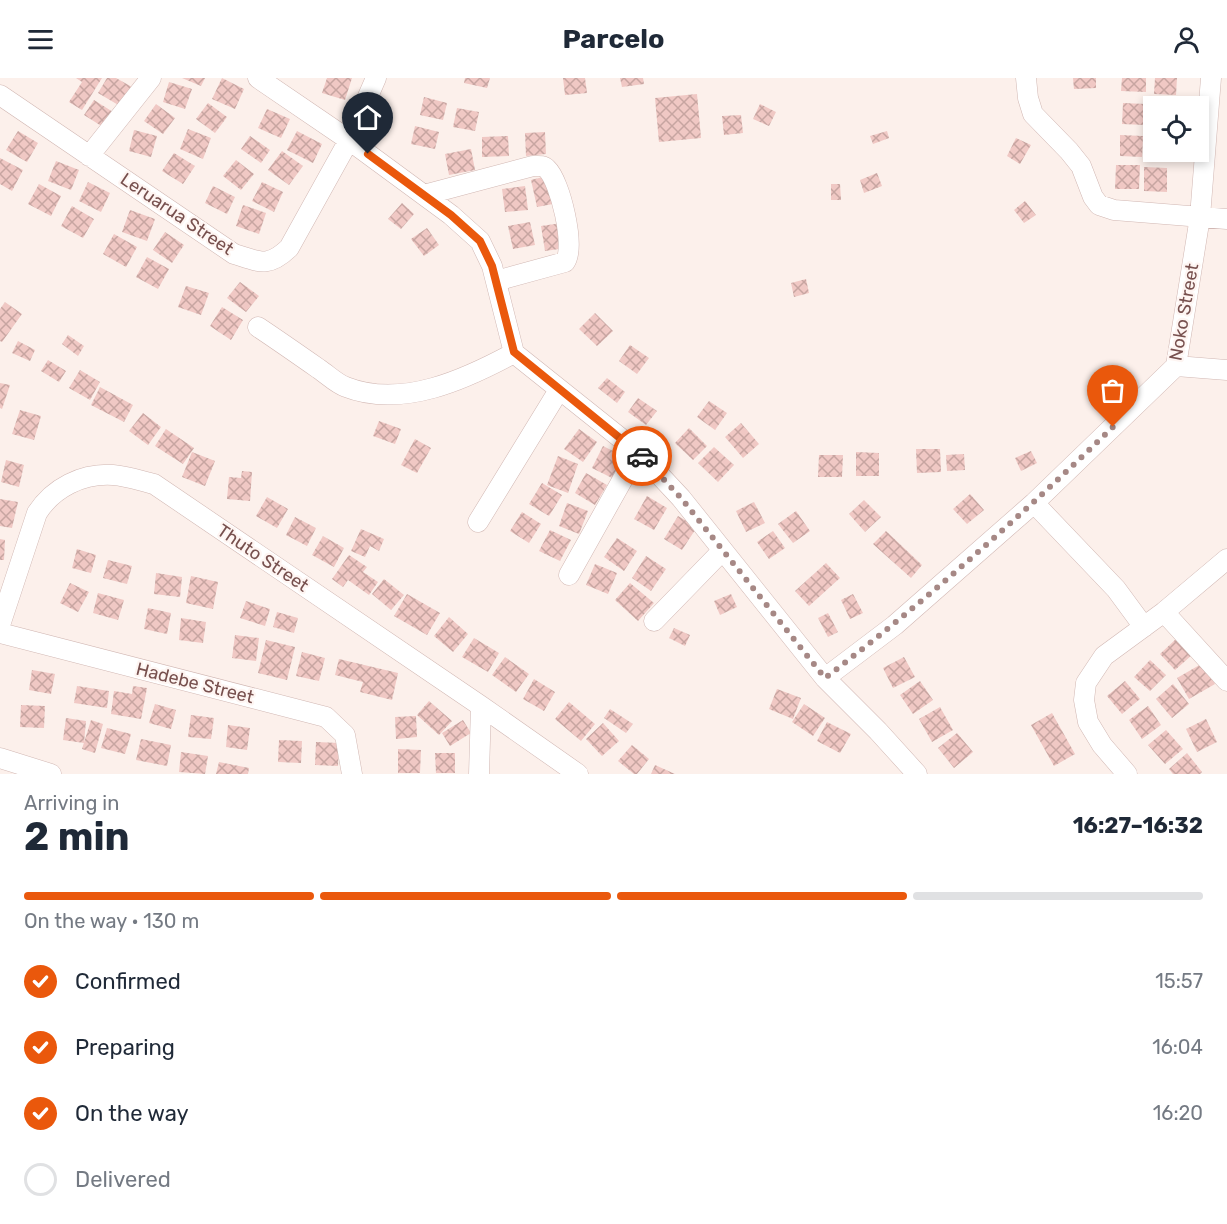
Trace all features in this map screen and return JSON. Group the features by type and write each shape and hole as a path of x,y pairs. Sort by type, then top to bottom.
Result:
{"street":[{"path":"89,156 151,78"},
{"path":"258,78 424,195 480,241 492,266 514,352 638,452 681,498 825,678 917,774"},
{"name":"Leruarua Street","path":"0,95 234,254 259,262 276,260 289,248 349,140 376,78"},
{"path":"1026,78 1028,98 1033,114 1081,166 1093,197 1099,205 1114,210 1227,219"},
{"name":"Noko Street","path":"825,678 895,625 1034,503 1176,366 1200,217 1211,78"},
{"path":"424,195 533,166 548,169 564,207 570,249 568,257 565,262 496,281"},
{"path":"258,327 345,387 392,395 443,384 481,371 514,352"},
{"path":"1176,366 1227,370"},
{"path":"478,522 559,390"},
{"path":"569,575 638,452"},
{"name":"Thuto Street","path":"0,626 37,513 55,490 69,483 111,474 154,484 578,774"},
{"path":"1034,503 1116,589 1144,627"},
{"path":"654,621 722,551"},
{"path":"1127,774 1102,745 1088,722 1084,700 1086,683 1104,656 1164,612 1227,559"},
{"path":"1164,612 1227,681"},
{"name":"Hadebe Street","path":"0,633 326,717 345,735 352,774"},
{"path":"479,774 481,706"},
{"path":"0,758 51,774"}],"building":[{"path":"76,78 102,78 82,110 69,102 82,82"},
{"path":"107,78 116,78 132,87 120,106 98,93"},
{"path":"182,78 205,78 201,86"},
{"path":"222,78 244,89 235,109 212,99"},
{"path":"327,78 352,78 345,100 322,93"},
{"path":"465,78 490,78 487,88 464,83"},
{"path":"563,78 585,78 587,93 565,95"},
{"path":"620,78 643,78 644,84 622,87"},
{"path":"1073,78 1096,78 1096,88 1074,89"},
{"path":"1122,78 1146,78 1146,92 1121,91"},
{"path":"1155,78 1177,78 1176,95 1154,94"},
{"path":"169,82 192,89 185,109 163,102"},
{"path":"697,94 701,138 659,142 655,98"},
{"path":"424,97 447,103 443,120 420,115"},
{"path":"94,100 113,112 103,127 84,115"},
{"path":"208,103 227,117 215,133 196,119"},
{"path":"1123,103 1143,104 1143,125 1122,124"},
{"path":"156,104 175,118 163,134 144,121"},
{"path":"760,104 776,112 769,126 753,119"},
{"path":"457,108 479,112 475,131 453,127"},
{"path":"267,109 290,119 281,138 258,128"},
{"path":"741,115 743,133 724,135 722,116"},
{"path":"415,126 439,132 435,149 411,144"},
{"path":"188,129 211,138 203,159 180,149"},
{"path":"134,130 157,136 151,157 129,151"},
{"path":"18,131 38,143 27,162 6,150"},
{"path":"297,131 322,144 313,163 287,150"},
{"path":"887,131 889,138 873,144 870,136"},
{"path":"545,132 546,154 526,156 525,133"},
{"path":"1120,135 1143,136 1142,157 1120,156"},
{"path":"250,136 270,150 261,163 241,149"},
{"path":"508,136 509,156 482,157 482,137"},
{"path":"1016,138 1031,145 1020,164 1007,156"},
{"path":"471,149 475,170 449,175 445,154"},
{"path":"282,151 303,166 289,185 268,170"},
{"path":"174,153 195,166 183,184 162,171"},
{"path":"0,158 23,170 12,191 0,184"},
{"path":"236,160 254,174 241,190 223,176"},
{"path":"56,161 79,170 71,190 48,181"},
{"path":"1116,165 1140,165 1139,189 1115,189"},
{"path":"1144,167 1167,168 1167,192 1144,191"},
{"path":"877,173 882,186 864,193 860,180"},
{"path":"551,175 558,203 537,207 531,180"},
{"path":"88,182 110,193 101,212 79,201"},
{"path":"262,182 283,192 274,212 252,201"},
{"path":"39,184 61,196 51,216 28,204"},
{"path":"831,184 840,184 841,200 831,200"},
{"path":"213,186 235,197 227,214 205,203"},
{"path":"525,186 528,210 505,212 502,189"},
{"path":"1025,201 1036,215 1024,223 1014,210"},
{"path":"402,203 414,214 401,229 388,219"},
{"path":"243,205 266,213 259,234 236,226"},
{"path":"72,206 94,219 83,238 61,226"},
{"path":"130,210 155,219 147,241 122,232"},
{"path":"530,222 535,245 513,249 508,226"},
{"path":"562,223 566,248 545,251 541,226"},
{"path":"427,228 439,245 424,256 411,239"},
{"path":"165,232 184,245 172,263 153,250"},
{"path":"114,234 137,247 126,267 103,254"},
{"path":"147,257 169,269 158,289 136,277"},
{"path":"806,279 809,293 794,297 791,283"},
{"path":"240,282 259,296 246,312 227,298"},
{"path":"186,286 209,293 201,315 178,307"},
{"path":"5,302 22,314 2,342 0,341 0,309"},
{"path":"222,307 243,320 231,340 210,326"},
{"path":"595,313 613,331 597,346 579,329"},
{"path":"68,335 84,346 78,356 62,344"},
{"path":"18,341 35,350 30,361 12,353"},
{"path":"630,345 649,358 637,374 619,361"},
{"path":"48,360 66,371 59,382 41,371"},
{"path":"80,370 100,382 90,400 69,388"},
{"path":"607,378 625,392 617,403 598,388"},
{"path":"0,383 10,385 2,409 0,408"},
{"path":"100,387 133,405 124,422 91,405"},
{"path":"638,398 657,411 646,425 628,412"},
{"path":"709,401 727,413 715,430 697,417"},
{"path":"20,410 41,416 34,440 12,434"},
{"path":"143,413 161,427 148,445 129,431"},
{"path":"379,421 401,429 395,444 373,436"},
{"path":"741,423 759,444 743,458 725,437"},
{"path":"689,428 707,446 693,460 675,443"},
{"path":"166,429 194,448 183,464 155,446"},
{"path":"579,429 597,442 583,462 564,449"},
{"path":"415,439 431,448 417,473 401,465"},
{"path":"603,446 623,456 612,478 592,468"},
{"path":"714,447 734,465 718,482 698,463"},
{"path":"916,449 940,449 941,472 917,473"},
{"path":"1031,451 1037,463 1021,471 1015,458"},
{"path":"192,452 215,461 205,486 182,477"},
{"path":"856,452 879,453 879,476 856,476"},
{"path":"964,454 965,470 947,471 946,455"},
{"path":"819,455 843,455 842,477 818,477"},
{"path":"558,456 578,464 568,493 547,485"},
{"path":"6,460 24,465 19,487 1,482"},
{"path":"242,471 252,472 250,501 227,499 229,477 241,478"},
{"path":"586,473 607,485 595,505 575,493"},
{"path":"542,483 562,495 549,516 529,504"},
{"path":"970,494 984,510 967,524 953,509"},
{"path":"647,496 667,508 654,530 634,519"},
{"path":"267,497 288,509 277,528 256,516"},
{"path":"0,499 18,502 12,528 0,526"},
{"path":"864,500 881,517 865,532 849,514"},
{"path":"754,502 765,523 746,532 736,511"},
{"path":"567,503 588,511 579,534 559,526"},
{"path":"796,511 810,531 793,543 778,524"},
{"path":"522,512 541,524 529,543 510,531"},
{"path":"678,516 697,527 682,550 664,539"},
{"path":"295,517 316,528 307,546 286,535"},
{"path":"361,529 384,539 379,551 370,546 365,557 351,551"},
{"path":"550,530 571,540 560,561 539,551"},
{"path":"773,531 785,548 769,559 757,542"},
{"path":"886,531 922,565 911,578 873,544"},
{"path":"323,536 344,548 334,567 312,555"},
{"path":"617,538 637,551 624,571 604,557"},
{"path":"0,539 5,540 4,560 0,560"},
{"path":"77,549 96,555 91,573 72,568"},
{"path":"349,555 367,567 363,572 378,582 369,595 348,580 343,587 332,579"},
{"path":"646,556 666,569 651,591 632,578"},
{"path":"108,560 132,566 127,584 103,578"},
{"path":"826,563 840,578 809,606 795,591"},
{"path":"595,564 617,573 608,594 586,585"},
{"path":"156,573 182,577 180,597 154,594"},
{"path":"191,576 218,582 213,609 186,603"},
{"path":"384,579 404,595 391,610 372,594"},
{"path":"70,583 89,592 78,612 60,603"},
{"path":"630,583 654,603 638,621 615,600"},
{"path":"98,593 124,600 118,620 93,613"},
{"path":"407,594 440,613 427,635 394,616"},
{"path":"731,594 737,607 720,615 714,601"},
{"path":"853,594 863,613 850,619 841,600"},
{"path":"246,601 270,609 265,626 240,618"},
{"path":"148,608 171,613 167,634 144,629"},
{"path":"277,612 298,618 294,633 273,627"},
{"path":"828,613 838,632 828,637 818,618"},
{"path":"449,617 468,634 453,652 434,636"},
{"path":"181,618 206,622 203,643 179,640"},
{"path":"674,628 690,635 685,646 669,638"},
{"path":"235,635 259,638 256,661 232,658"},
{"path":"474,638 499,653 488,672 462,657"},
{"path":"1177,638 1192,655 1175,670 1160,654"},
{"path":"266,640 295,647 287,680 258,673"},
{"path":"302,652 325,658 319,681 296,676"},
{"path":"505,657 529,674 516,692 492,675"},
{"path":"904,657 915,677 893,688 883,668"},
{"path":"339,659 398,673 392,700 360,692 363,682 335,675"},
{"path":"1150,660 1166,675 1150,691 1134,677"},
{"path":"1203,663 1215,684 1189,699 1177,678"},
{"path":"32,670 55,674 51,694 29,690"},
{"path":"534,679 555,692 544,711 523,699"},
{"path":"920,681 933,700 913,714 900,695"},
{"path":"1125,681 1140,699 1122,714 1107,696"},
{"path":"1173,684 1189,704 1172,718 1156,699"},
{"path":"77,686 109,691 107,708 74,703"},
{"path":"133,686 147,688 141,719 111,714 114,691 132,694"},
{"path":"777,689 801,698 793,719 769,709"},
{"path":"429,701 452,721 439,735 417,715"},
{"path":"569,702 595,724 581,741 555,719"},
{"path":"155,704 176,710 171,729 149,723"},
{"path":"804,704 825,718 813,736 792,722"},
{"path":"21,705 45,706 44,728 20,727"},
{"path":"1148,706 1161,725 1142,739 1129,720"},
{"path":"940,707 953,730 932,742 919,719"},
{"path":"610,709 633,724 626,733 604,718"},
{"path":"1052,713 1075,754 1054,766 1031,725"},
{"path":"191,715 214,718 211,739 188,737"},
{"path":"416,716 417,737 396,739 395,717"},
{"path":"66,718 86,721 84,743 63,740"},
{"path":"1206,719 1217,742 1197,752 1186,729"},
{"path":"91,720 103,724 95,753 82,749"},
{"path":"463,720 471,733 450,746 442,733"},
{"path":"827,722 851,734 840,753 817,741"},
{"path":"603,723 619,741 602,756 586,739"},
{"path":"228,725 250,728 247,750 226,747"},
{"path":"107,728 131,734 125,754 101,748"},
{"path":"1166,730 1183,749 1165,764 1148,745"},
{"path":"957,733 973,752 954,768 938,748"},
{"path":"141,739 171,745 167,766 136,760"},
{"path":"279,740 302,741 301,763 278,762"},
{"path":"316,742 339,743 338,766 315,765"},
{"path":"632,745 649,759 637,774 618,761"},
{"path":"398,749 421,750 420,773 398,773"},
{"path":"181,752 208,756 205,774 179,772"},
{"path":"435,753 455,753 455,773 436,773"},
{"path":"1187,753 1202,772 1200,774 1173,774 1169,769"},
{"path":"219,762 249,768 248,774 216,774"},
{"path":"655,765 675,774 651,774"}],"way so far":[{"path":"642,456 681,498 825,678 895,625 1034,503 1113,427"}],"route":[{"path":"368,154 451,215 480,241 492,266 514,352 642,456"}]}
